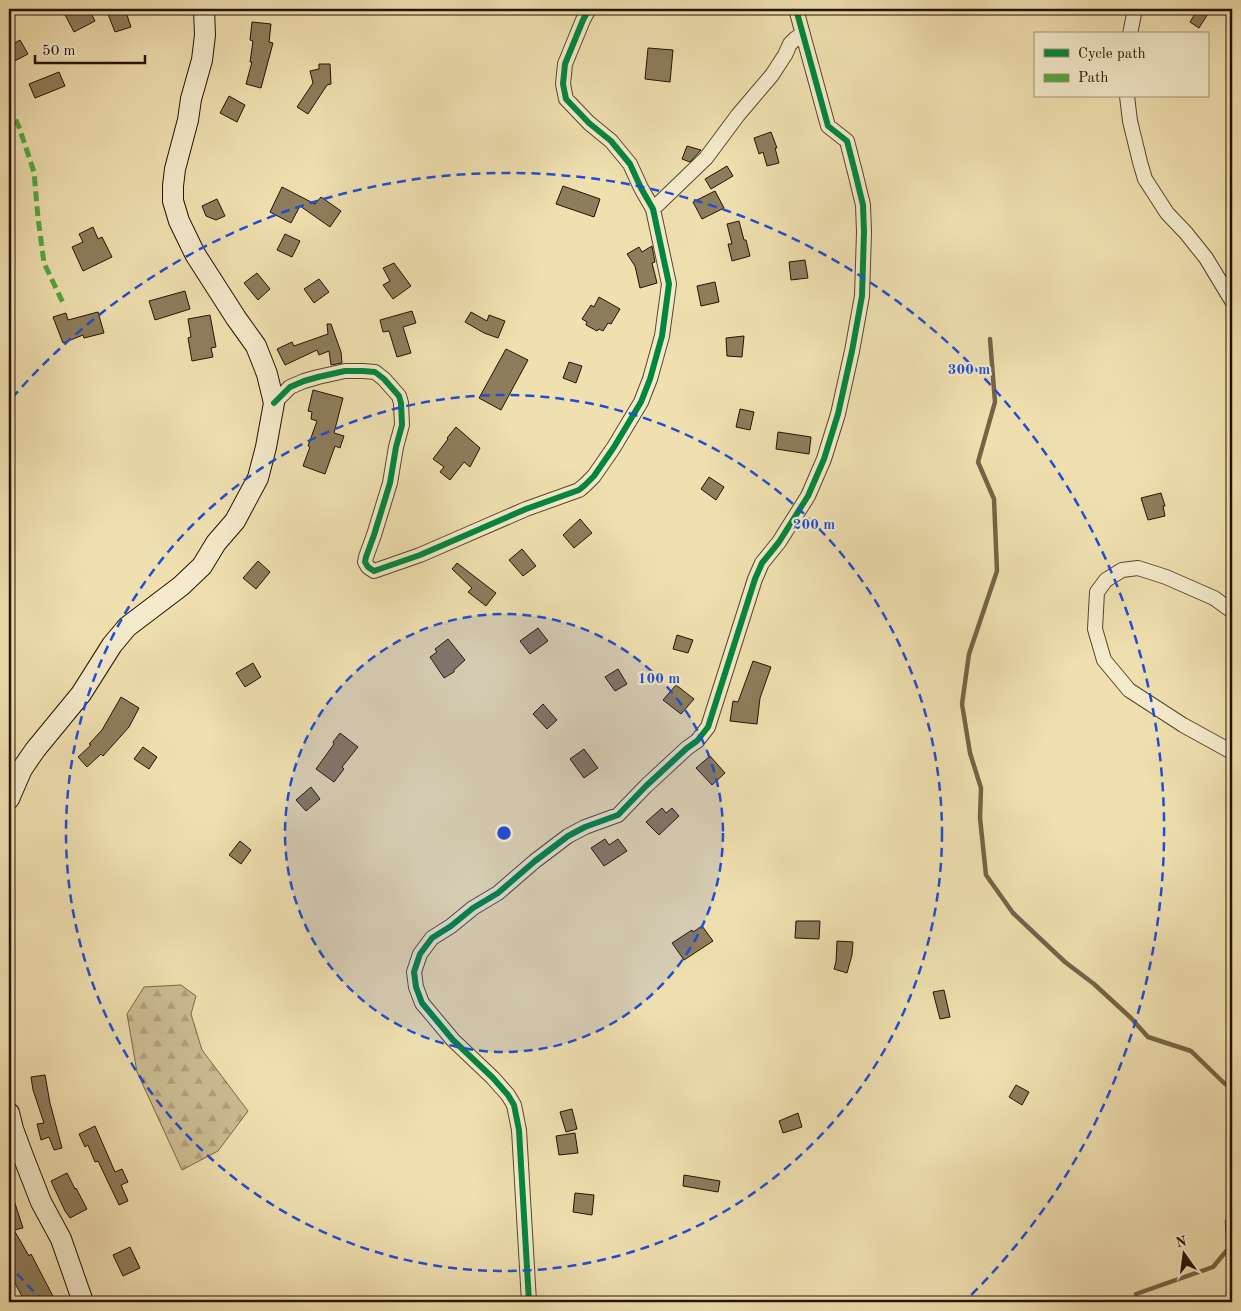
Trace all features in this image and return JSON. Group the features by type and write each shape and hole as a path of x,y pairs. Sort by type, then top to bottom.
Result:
{"main road":[{"path":"9,799 22,769 80,694 112,645 127,626 182,586 202,566 216,544 235,521 258,478 266,447 274,403 267,374 256,346 195,254 179,221 173,201 175,169 202,60 205,35 204,9"},
{"path":"9,1113 13,1129 41,1202 61,1239 83,1302"}],"street":[{"path":"274,403 290,387 318,376 345,371 363,370 374,372 384,379 399,396 402,425 390,483 365,562 374,571 420,555 510,516 579,490 594,476 614,448 641,402 650,380 659,345 669,284 654,209 641,188 630,164 610,141 588,123 566,99 563,84 565,64 589,9"},
{"path":"530,1302 519,1130 514,1105 503,1089 453,1040 422,1003 416,987 414,972 420,954 432,938 451,926 473,908 498,893 568,836 585,827 618,815 646,786 703,735 708,727 755,579 762,563 779,542 808,496 824,459 838,414 862,296 863,205 847,141 828,126 796,9"},
{"path":"1130,32 1134,9"},
{"path":"654,209 706,158 772,75 794,39 803,35"},
{"path":"1127,98 1132,129 1145,179 1168,213 1206,258 1232,301"},
{"path":"1232,611 1214,598 1166,577 1138,568 1122,570 1106,580 1097,592 1095,629 1104,660 1129,690 1184,725 1232,752"}],"green space":[{"path":"181,985 196,996 191,1014 202,1050 248,1111 218,1151 182,1170 137,1072 127,1014 144,987"}],"building":[{"path":"62,9 89,9 95,21 74,32"},
{"path":"106,9 125,9 131,27 115,32"},
{"path":"1198,9 1211,9 1199,28 1190,22"},
{"path":"252,22 271,24 269,42 273,43 261,88 246,84 252,62 250,62 253,41 250,40"},
{"path":"20,40 28,54 9,64 9,46"},
{"path":"648,48 673,50 670,82 645,79"},
{"path":"319,64 330,64 331,84 327,85 308,114 297,107 313,83 310,71 319,69"},
{"path":"59,72 65,86 35,98 29,84"},
{"path":"229,96 245,105 237,122 220,113"},
{"path":"771,132 777,148 775,148 779,163 767,166 763,152 759,154 754,138"},
{"path":"687,146 701,150 690,162 682,159"},
{"path":"727,166 733,176 711,189 705,179"},
{"path":"563,186 600,199 594,217 556,204"},
{"path":"282,187 315,204 321,197 341,211 330,227 300,206 291,223 270,212"},
{"path":"715,191 724,208 702,219 693,202"},
{"path":"217,199 225,216 216,220 206,216 202,206"},
{"path":"739,221 750,256 732,261 728,244 732,244 727,224"},
{"path":"93,227 98,239 102,237 112,257 83,271 72,247 83,242 79,234"},
{"path":"285,234 300,241 292,257 277,250"},
{"path":"652,246 655,262 652,263 657,283 640,288 635,266 627,254 639,247 642,252"},
{"path":"805,260 808,278 791,280 789,262"},
{"path":"394,263 411,286 393,299 383,285 390,281 383,268"},
{"path":"257,273 270,289 258,300 244,283"},
{"path":"319,279 329,292 314,303 304,289"},
{"path":"715,282 719,302 701,306 697,286"},
{"path":"185,291 190,309 155,320 149,301"},
{"path":"599,297 620,309 611,324 608,323 603,331 599,329 597,331 586,325 587,322 582,319 591,305 594,307"},
{"path":"412,311 416,323 403,327 411,353 397,357 389,331 383,332 380,320"},
{"path":"98,312 104,333 84,338 83,335 63,343 53,317 66,313 68,320"},
{"path":"471,312 487,321 489,315 505,321 498,338 484,333 465,322"},
{"path":"210,315 216,347 211,348 213,357 192,361 188,338 191,337 188,319"},
{"path":"327,324 331,324 341,352 342,363 331,365 329,351 319,355 317,350 285,365 277,349 292,342 294,346 328,334"},
{"path":"744,336 742,357 727,356 726,338"},
{"path":"506,349 528,360 501,410 479,398"},
{"path":"569,362 582,366 576,383 563,378"},
{"path":"313,390 343,398 334,433 344,436 340,448 335,446 325,474 303,466 317,421 311,419 312,412 308,411"},
{"path":"740,409 754,412 750,430 736,427"},
{"path":"456,427 480,448 470,467 464,462 450,480 440,472 444,467 433,459"},
{"path":"778,432 811,437 809,454 776,449"},
{"path":"709,477 724,487 716,500 701,489"},
{"path":"1161,493 1165,506 1163,506 1165,516 1148,520 1141,498"},
{"path":"580,519 592,533 574,548 563,535"},
{"path":"522,549 536,566 523,576 509,560"},
{"path":"258,561 270,572 256,589 243,578"},
{"path":"457,563 496,593 486,606 468,592 472,588 452,569"},
{"path":"538,628 548,641 530,654 520,641"},
{"path":"677,635 693,640 688,653 673,649"},
{"path":"448,639 465,660 454,672 444,678 430,657 437,652 435,649"},
{"path":"753,661 771,667 760,698 757,724 730,721 733,701 738,702"},
{"path":"253,663 261,677 245,687 236,673"},
{"path":"618,669 627,684 615,691 605,677"},
{"path":"676,685 694,699 681,714 663,700"},
{"path":"121,697 139,708 129,727 103,756 101,754 87,767 78,757 91,745 89,744 102,730"},
{"path":"543,704 557,720 547,729 533,714"},
{"path":"340,733 358,747 342,767 344,769 334,782 316,769"},
{"path":"143,747 157,757 149,769 134,759"},
{"path":"584,749 598,768 584,778 570,759"},
{"path":"710,756 725,773 712,785 696,768"},
{"path":"311,787 320,799 306,811 296,800"},
{"path":"662,808 666,813 672,808 679,816 659,835 646,822"},
{"path":"605,839 609,845 618,839 627,851 604,866 591,848"},
{"path":"240,841 251,850 241,864 229,855"},
{"path":"796,921 820,921 819,939 795,938"},
{"path":"702,926 713,941 684,960 672,943"},
{"path":"837,941 853,942 847,973 834,969"},
{"path":"944,990 950,1017 940,1019 933,992"},
{"path":"45,1075 62,1148 54,1150 49,1137 41,1140 37,1124 44,1123 33,1090 31,1077"},
{"path":"1016,1085 1029,1092 1022,1105 1009,1097"},
{"path":"572,1109 577,1129 566,1132 560,1112"},
{"path":"798,1113 802,1127 783,1133 779,1121"},
{"path":"95,1126 115,1172 122,1169 128,1182 121,1185 128,1201 119,1205 98,1161 95,1162 88,1145 85,1147 79,1134"},
{"path":"575,1133 578,1153 559,1155 556,1136"},
{"path":"67,1173 87,1209 70,1218 51,1181"},
{"path":"684,1175 720,1181 718,1192 683,1186"},
{"path":"11,1191 23,1228 14,1230 29,1256 31,1254 56,1302 25,1302 9,1272 9,1192"},
{"path":"575,1193 594,1195 592,1215 573,1212"},
{"path":"130,1247 140,1268 123,1276 113,1255"}],"waterway":[{"path":"990,339 995,402 978,462 994,499 997,571 969,654 962,704 970,753 981,788 980,818 986,875 1013,913 1065,962 1094,984 1131,1018 1148,1037 1191,1051 1232,1089"},
{"path":"1136,1294 1213,1267 1228,1249 1227,1221 1232,1218"}],"marked path":[{"path":"9,106 19,127 34,172 44,263 64,305"}],"cycle path":[{"path":"274,403 290,387 304,381 345,371 375,372 399,396 402,425 390,483 365,562 374,571 420,555 526,509 579,490 594,476 641,402 650,379 662,336 669,284 653,209 630,164 611,141 589,123 566,99 563,84 565,64 589,9"},
{"path":"529,1302 519,1130 514,1105 493,1078 453,1040 422,1003 416,987 414,972 420,954 432,938 451,926 473,908 498,893 568,836 585,827 618,815 646,786 697,741 708,727 755,579 762,563 779,542 808,496 824,459 838,414 862,296 863,205 847,141 828,126 796,9"}]}
